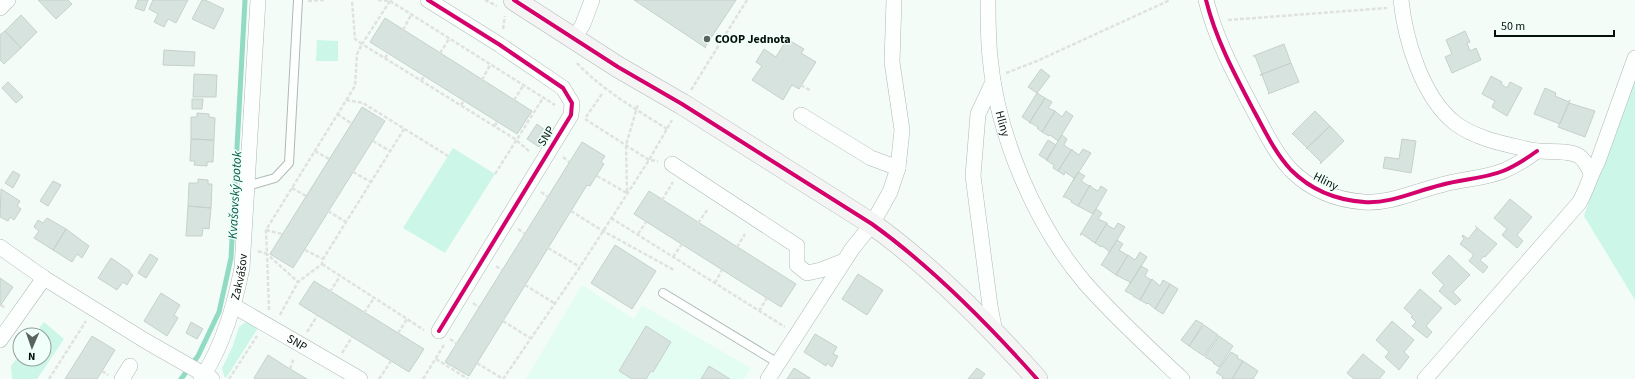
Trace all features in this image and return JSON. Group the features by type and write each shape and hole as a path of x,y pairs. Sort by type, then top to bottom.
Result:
{"main road":[{"path":"514,0 618,67 686,98 901,245 995,332 1037,379"}],"street":[{"path":"0,8 8,0"},
{"name":"Zakvášov","path":"0,247 44,278 200,373 222,338 234,306 242,268 258,0"},
{"path":"428,0 500,45 563,88 572,103 576,120"},
{"path":"574,39 583,24 592,0"},
{"path":"768,379 844,261 872,224 890,192 898,168 902,130 892,62 894,0"},
{"name":"Hliny","path":"988,0 990,58 1005,133 1022,178 1040,217 1058,246 1084,282 1110,310 1182,379"},
{"name":"Hliny","path":"1206,0 1212,22 1224,52 1273,146 1291,169 1322,193 1333,197 1356,201 1383,201 1442,184 1502,171 1520,163 1537,151"},
{"path":"1402,4 1412,53 1425,86 1442,110 1455,123 1485,138 1501,143 1537,151 1578,155 1588,165 1591,173"},
{"path":"1425,379 1579,203 1586,190 1591,173 1598,161 1635,58"},
{"path":"994,82 978,114 973,176 990,306 995,332"},
{"path":"801,115 872,158 898,168"},
{"name":"SNP","path":"442,335 541,162 576,120"},
{"path":"676,167 798,246 797,265 807,272 821,270 844,261"},
{"path":"0,340 44,278"},
{"name":"SNP","path":"234,306 360,379"},
{"path":"122,379 130,366"}],"lane":[{"path":"247,186 275,178 289,163 298,0"},
{"path":"663,294 778,363"}],"path":[{"path":"352,0 355,39 516,139 541,162"},
{"path":"378,0 390,1 576,120 586,118 602,94"},
{"path":"503,379 580,267 649,160 747,0"},
{"path":"994,82 1011,70 1037,61 1170,0"},
{"path":"269,325 266,230 355,86 357,54 390,1"},
{"path":"1212,22 1402,4"},
{"path":"403,30 411,15"},
{"path":"440,53 449,39"},
{"path":"385,58 388,53"},
{"path":"482,80 490,65"},
{"path":"421,80 425,76"},
{"path":"801,85 811,91"},
{"path":"514,100 523,86"},
{"path":"495,174 542,98"},
{"path":"346,100 363,103 448,156"},
{"path":"461,105 464,101"},
{"path":"627,193 626,145 638,104"},
{"path":"337,114 351,123"},
{"path":"586,118 649,160 676,167 662,200"},
{"path":"495,126 497,121"},
{"path":"230,379 298,282 322,264 323,259 404,129"},
{"path":"373,141 390,151"},
{"path":"315,151 329,159"},
{"path":"561,156 569,162"},
{"path":"353,172 371,182"},
{"path":"597,176 627,193"},
{"path":"292,188 306,196"},
{"path":"539,191 548,197"},
{"path":"698,222 708,209"},
{"path":"328,211 346,222"},
{"path":"571,211 603,231 674,270"},
{"path":"611,218 797,334"},
{"path":"638,234 646,222"},
{"path":"512,234 516,228 524,234"},
{"path":"266,230 282,234"},
{"path":"737,247 746,234"},
{"path":"673,257 682,244"},
{"path":"243,246 267,254 298,282"},
{"path":"548,248 580,267"},
{"path":"305,250 323,259"},
{"path":"322,264 407,319 442,335 445,343 423,379"},
{"path":"715,283 722,270"},
{"path":"330,292 340,276"},
{"path":"525,286 554,304"},
{"path":"364,313 374,298"},
{"path":"759,311 767,298"},
{"path":"49,379 94,309"},
{"path":"300,343 318,316"},
{"path":"398,333 407,319"},
{"path":"503,321 530,338"},
{"path":"436,358 468,379"},
{"path":"379,379 391,361"},
{"path":"477,363 503,379"}],"shaded area":[{"path":"317,40 338,41 338,61 316,61"},
{"path":"1635,66 1635,300 1584,216"},
{"path":"453,148 495,174 445,253 403,228"},
{"path":"582,285 634,319 642,305 751,368 744,379 526,379"},
{"path":"44,322 50,327 40,327"},
{"path":"246,322 258,328 226,378 222,368 232,348 239,327"},
{"path":"52,329 64,339 52,357"},
{"path":"12,365 12,367 45,367 37,379 12,379 11,366"}],"building":[{"path":"38,0 68,0 72,4 56,19"},
{"path":"138,0 148,0 144,11 135,8"},
{"path":"153,0 188,0 176,23 168,19 164,27 154,22 158,14 149,9"},
{"path":"202,0 224,9 214,29 192,19"},
{"path":"634,0 736,0 705,47 706,48"},
{"path":"21,15 37,32 21,48 5,31"},
{"path":"385,18 532,111 517,134 370,42"},
{"path":"5,31 21,48 4,64 0,60 0,35"},
{"path":"1465,31 1470,42 1467,43 1470,51 1476,48 1481,60 1452,73 1445,57 1452,54 1446,40"},
{"path":"787,39 804,49 801,53 816,62 799,89 792,85 783,100 752,80 762,66 756,62 764,49 776,57"},
{"path":"1284,44 1291,63 1260,75 1262,74 1255,56 1253,56"},
{"path":"164,50 195,52 194,66 163,65"},
{"path":"1291,63 1299,82 1268,94 1269,93 1262,75 1260,75"},
{"path":"1041,69 1050,76 1037,93 1028,87"},
{"path":"194,74 217,75 216,97 193,97"},
{"path":"1491,76 1502,82 1501,84 1507,88 1510,82 1522,88 1507,116 1492,107 1495,101 1482,94"},
{"path":"8,82 23,97 16,103 2,88"},
{"path":"1545,88 1556,93 1555,96 1569,102 1570,100 1560,124 1534,114"},
{"path":"1037,93 1045,98 1030,122 1022,117"},
{"path":"1045,98 1052,102 1048,108 1055,111 1042,132 1037,128 1038,127 1029,123"},
{"path":"192,99 203,99 202,109 192,109"},
{"path":"1569,103 1595,111 1585,137 1558,127"},
{"path":"362,107 385,121 293,268 270,254"},
{"path":"1055,111 1062,117 1066,111 1073,116 1058,141 1050,135 1049,136 1042,132"},
{"path":"1315,111 1330,126 1306,149 1307,148 1292,134"},
{"path":"197,113 209,114 209,117 215,118 214,140 191,139 191,117 197,117"},
{"path":"537,124 549,133 539,147 527,139"},
{"path":"1330,126 1344,141 1320,164 1321,162 1307,148"},
{"path":"1062,135 1067,139 1064,145 1071,150 1072,149 1058,171 1053,168 1054,165 1046,160"},
{"path":"191,139 214,140 213,162 207,162 207,166 194,165 195,161 190,161"},
{"path":"1402,139 1416,141 1411,173 1383,168 1385,157 1399,159"},
{"path":"1048,140 1056,145 1047,160 1039,155"},
{"path":"582,142 605,156 601,162 604,164 590,186 587,185 469,376 445,362"},
{"path":"1072,149 1079,155 1083,149 1091,153 1073,181 1074,178 1065,172 1064,175 1058,171"},
{"path":"13,171 20,175 13,188 5,183"},
{"path":"1078,172 1085,176 1081,181 1089,186 1090,185 1078,206 1071,202 1072,201 1063,197"},
{"path":"198,179 208,180 208,184 212,184 211,208 188,206 189,183 198,183"},
{"path":"53,181 61,185 48,206 40,201"},
{"path":"1090,185 1098,191 1101,186 1107,190 1093,214 1078,206"},
{"path":"1,189 20,201 17,206 21,209 14,220 10,217 8,221 0,217"},
{"path":"649,191 796,284 781,307 634,214"},
{"path":"1510,199 1532,217 1517,235 1523,241 1517,248 1502,235 1507,229 1494,218"},
{"path":"188,206 211,208 209,229 203,228 202,236 186,236"},
{"path":"1096,209 1102,213 1098,219 1107,223 1095,243 1082,234 1080,235"},
{"path":"47,218 66,229 53,250 34,238 39,231 34,227 38,220 43,223"},
{"path":"1107,223 1107,225 1114,229 1118,223 1125,227 1109,253 1109,251 1102,246 1101,247 1095,243"},
{"path":"1475,226 1497,244 1485,257 1484,256 1480,260 1488,267 1483,273 1469,261 1473,254 1460,244 1464,239 1462,236 1463,235 1468,239 1477,228"},
{"path":"66,229 89,246 82,258 77,254 72,262 53,250"},
{"path":"1117,240 1123,244 1119,250 1128,255 1116,275 1101,265"},
{"path":"615,245 656,271 632,309 591,283"},
{"path":"1140,252 1147,257 1130,284 1130,282 1116,275 1128,255 1135,260"},
{"path":"150,254 158,259 146,278 138,273"},
{"path":"1449,255 1470,275 1453,292 1461,300 1455,305 1439,291 1444,285 1432,273"},
{"path":"111,258 130,271 129,272 133,275 127,285 123,282 117,290 98,278"},
{"path":"1141,266 1148,270 1145,276 1151,280 1152,279 1140,300 1125,291"},
{"path":"858,274 883,290 867,315 842,299"},
{"path":"0,278 13,287 0,306"},
{"path":"1152,279 1160,286 1163,280 1170,284 1155,309 1148,303 1147,304 1140,300"},
{"path":"314,281 424,349 409,372 299,304"},
{"path":"1170,284 1178,289 1163,314 1155,309"},
{"path":"1420,289 1442,308 1426,326 1432,332 1427,338 1412,326 1416,322 1411,317 1413,316 1404,308"},
{"path":"161,293 180,305 174,315 178,318 167,336 144,321"},
{"path":"1196,320 1203,324 1189,346 1181,340"},
{"path":"1392,321 1414,340 1404,352 1409,357 1399,370 1385,357 1389,352 1376,340"},
{"path":"191,322 203,329 197,339 186,333"},
{"path":"1204,325 1218,335 1204,356 1189,346"},
{"path":"646,326 671,342 653,372 651,371 646,379 632,379 619,371"},
{"path":"815,334 837,347 833,354 838,356 832,367 827,363 826,366 804,352"},
{"path":"92,336 115,350 97,379 65,379"},
{"path":"1219,336 1233,346 1219,367 1205,357"},
{"path":"1231,352 1243,361 1232,379 1224,379 1216,373"},
{"path":"1363,354 1385,372 1379,379 1354,379 1347,373"},
{"path":"268,355 307,379 255,379 254,378"},
{"path":"1243,361 1258,371 1253,379 1232,379"},
{"path":"709,366 730,379 701,379"},
{"path":"794,368 810,378 787,379"},
{"path":"977,368 985,374 981,379 968,379"}],"waterway":[{"name":"Kvašovský potok","path":"181,379 198,356 219,312 231,258 245,0"}],"cycle path":[{"path":"428,0 500,45 563,88 572,103 571,115 439,331"},
{"path":"514,0 618,67 682,104 872,224 938,277 979,317 1037,379"},
{"path":"1206,0 1215,29 1227,57 1247,98 1275,149 1291,170 1307,183 1324,193 1354,201 1383,201 1449,183 1495,174 1516,165 1537,151"}],"place":[{"name":"COOP Jednota","path":"707,39"}]}
